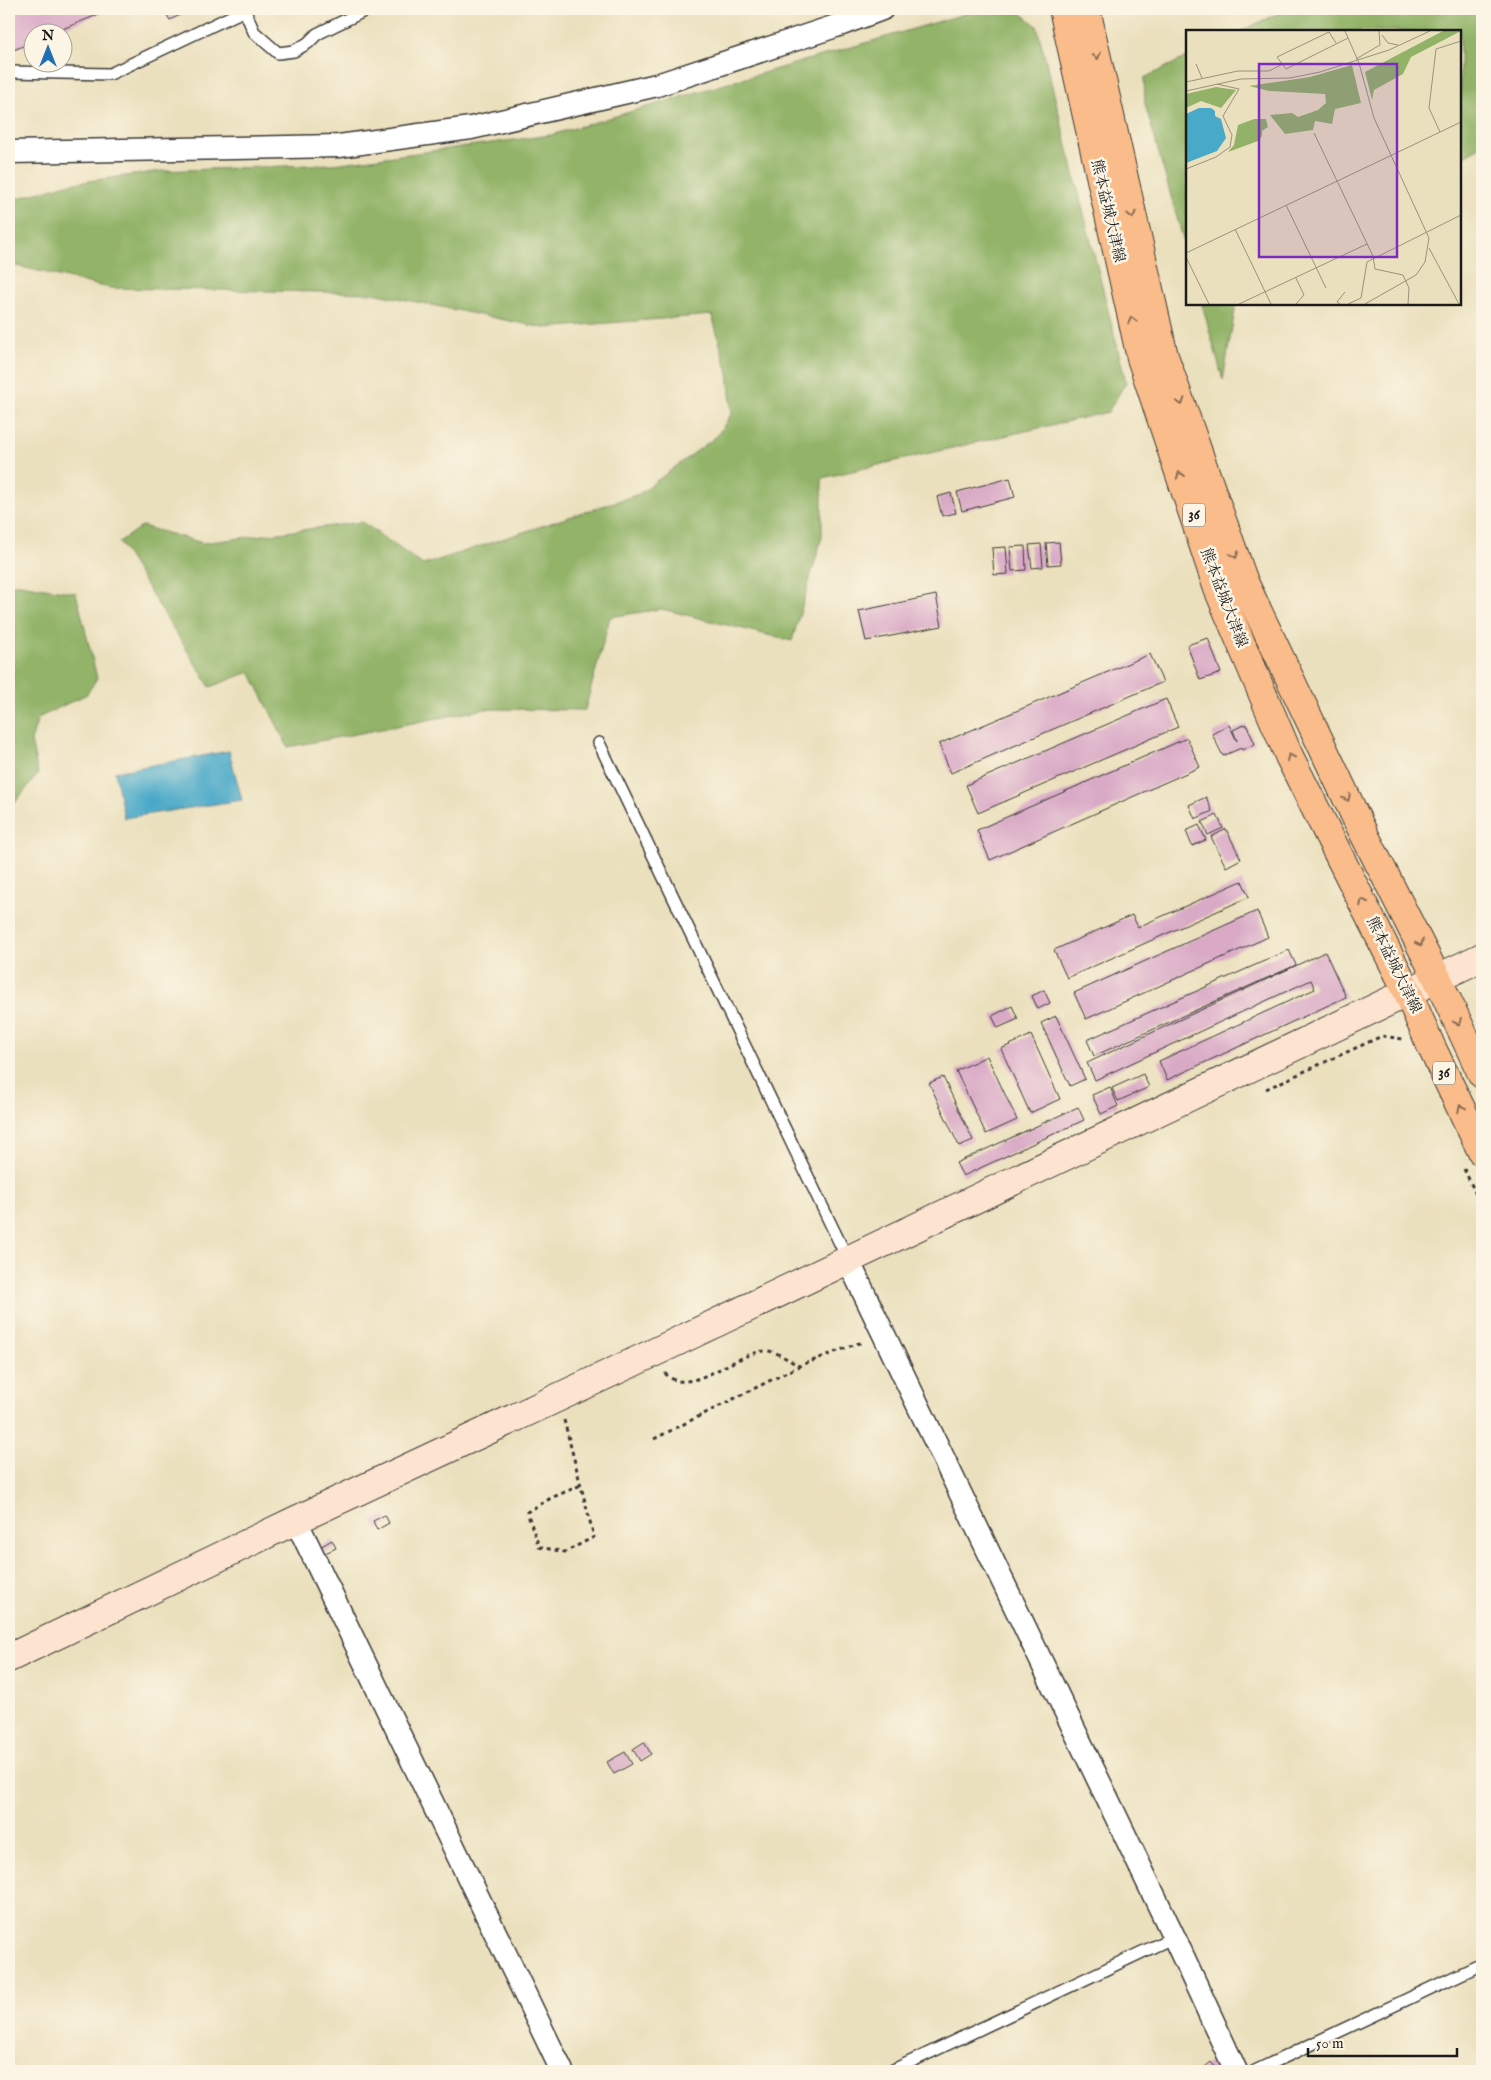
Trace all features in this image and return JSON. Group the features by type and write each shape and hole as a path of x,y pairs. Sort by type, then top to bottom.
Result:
{"main road":[{"name":"熊本益城大津線","path":"1063,9 1141,358 1218,589 1289,756 1408,993 1432,1046 1472,1157"},
{"name":"熊本益城大津線","path":"1086,9 1164,356 1244,582 1360,826 1437,978 1482,1074"}],"street":[{"path":"9,152 339,146 471,128 657,85 882,9"},
{"path":"9,1658 1482,957"},
{"path":"848,1260 1174,1937 1236,2071"},
{"path":"294,1521 308,1544 562,2071"}],"lane":[{"path":"9,72 110,74 244,10 254,32 278,53 294,51 308,43 317,34 368,9"},
{"path":"599,743 848,1260"},
{"path":"891,2071 1174,1937"},
{"path":"1255,2071 1482,1964"}],"path":[{"path":"1264,1090 1382,1036 1402,1038 1407,1047"},
{"path":"1472,1157 1482,1207"},
{"path":"654,1439 799,1366 856,1344 885,1339"},
{"path":"651,1354 670,1378 681,1382 697,1379 755,1352 769,1351 799,1366"},
{"path":"558,1398 594,1537 565,1552 539,1547 527,1512 551,1498 580,1485"}],"green space":[{"path":"1016,9 1037,26 1126,382 1108,412 822,478 822,537 792,641 662,609 610,617 585,710 485,709 288,747 250,672 210,687 119,542 142,526 203,543 362,522 423,565 639,494 717,436 732,413 728,373 712,315 544,328 373,293 109,288 9,264 9,201 67,184 162,171 334,164 551,135 978,10"},
{"path":"1288,9 1482,9 1482,146 1461,157 1461,30 1243,30"},
{"path":"1186,57 1186,249 1145,104 1144,78"},
{"path":"1202,305 1236,305 1223,380"},
{"path":"9,584 76,593 97,678 87,694 38,718 31,741 38,774 9,810"}],"water":[{"path":"229,751 242,800 124,818 115,772"}],"building":[{"path":"9,9 112,9 72,25 72,22 22,22 22,46 9,52"},
{"path":"163,9 192,9 170,20"},
{"path":"1010,478 1015,497 962,511 957,492"},
{"path":"951,493 956,513 942,516 937,497"},
{"path":"1059,542 1061,564 1048,565 1046,543"},
{"path":"1041,544 1043,567 1032,568 1029,545"},
{"path":"1025,546 1026,570 1012,571 1010,547"},
{"path":"1006,547 1008,574 994,575 992,548"},
{"path":"936,595 942,626 866,641 859,611"},
{"path":"1208,638 1221,673 1200,680 1187,645"},
{"path":"1150,654 1163,682 951,773 939,744"},
{"path":"1166,699 1178,727 978,813 966,785"},
{"path":"1246,724 1255,744 1223,756 1212,734 1229,725 1237,741 1233,730"},
{"path":"1187,738 1200,767 990,860 977,830"},
{"path":"1206,797 1212,811 1195,819 1189,805"},
{"path":"1217,815 1223,828 1208,835 1202,822"},
{"path":"1199,825 1206,840 1192,846 1186,831"},
{"path":"1226,829 1241,859 1226,867 1211,837"},
{"path":"1242,881 1249,897 1067,978 1054,950 1132,915 1138,927"},
{"path":"1257,911 1268,937 1086,1019 1074,993"},
{"path":"1289,950 1296,965 1094,1056 1087,1040"},
{"path":"1325,952 1346,997 1167,1080 1159,1061 1315,989 1311,980 1095,1080 1087,1063"},
{"path":"1044,990 1050,1003 1038,1009 1032,996"},
{"path":"1012,1006 1018,1019 998,1028 992,1016"},
{"path":"1056,1016 1085,1079 1070,1086 1041,1023"},
{"path":"1031,1035 1060,1099 1030,1113 1001,1049"},
{"path":"987,1056 1017,1120 986,1134 956,1071"},
{"path":"1143,1074 1149,1087 1118,1101 1112,1088"},
{"path":"943,1077 973,1140 959,1146 929,1083"},
{"path":"1110,1087 1118,1106 1101,1114 1092,1095"},
{"path":"1078,1107 1084,1120 963,1176 956,1163"},
{"path":"385,1515 389,1523 377,1530 373,1521"},
{"path":"332,1540 336,1548 323,1554 320,1547"},
{"path":"644,1742 651,1754 640,1761 633,1749"},
{"path":"625,1752 632,1764 614,1774 607,1762"},
{"path":"1211,2062 1216,2068 1213,2071 1200,2071"}]}
